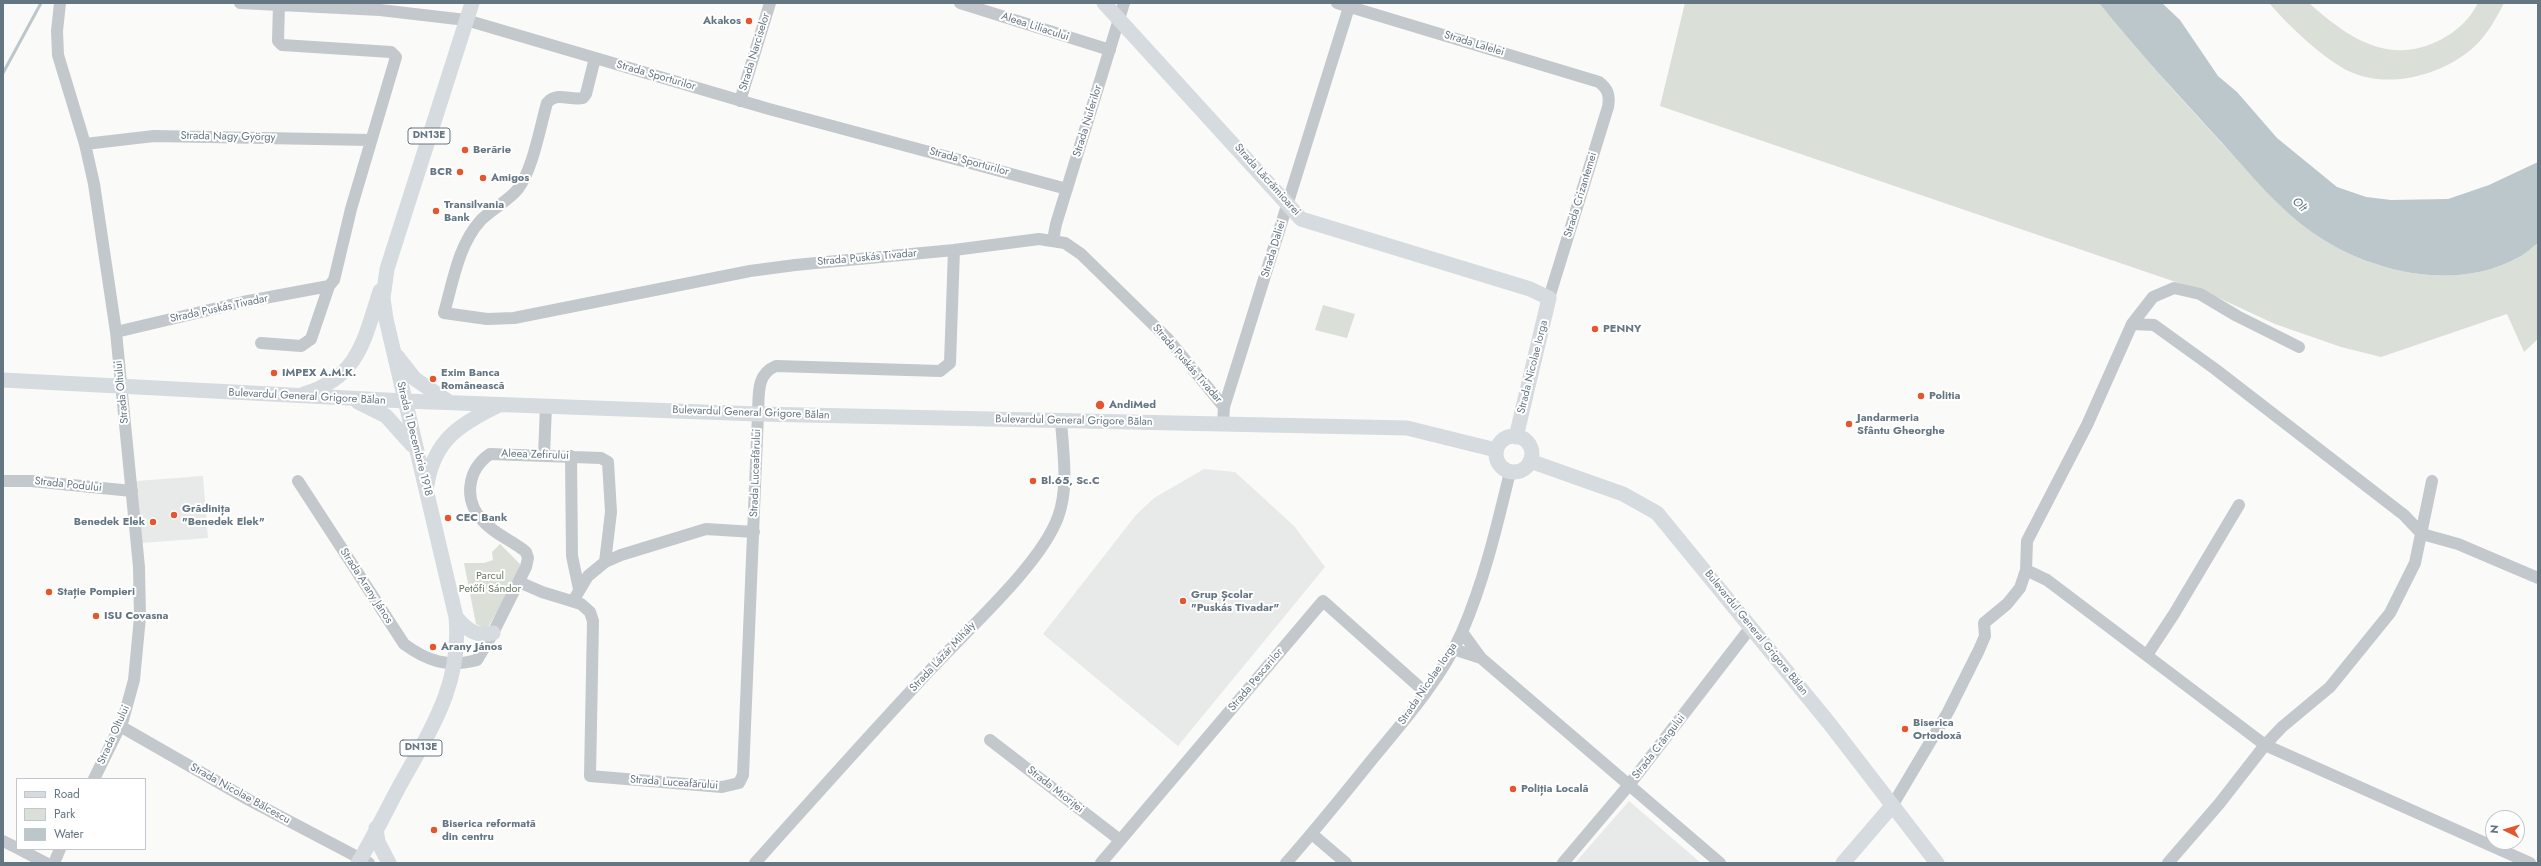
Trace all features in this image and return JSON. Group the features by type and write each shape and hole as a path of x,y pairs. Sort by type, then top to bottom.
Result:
{"main road":[{"name":"Strada 1 Decembrie 1918","path":"362,862 376,828 442,708 456,664 456,617 393,350 383,298 387,269 472,3"},
{"name":"Strada Lăcrămioarei","path":"1104,3 1300,219 1311,224 1522,287 1550,298"},
{"path":"296,396 327,385 340,376 353,362 364,337 387,269"},
{"name":"Strada Nicolae Iorga","path":"1516,437 1550,298"},
{"path":"393,350 415,379 451,403"},
{"name":"Bulevardul General Grigore Bălan","path":"3,380 350,399 758,414 1407,428 1496,450"},
{"path":"350,399 375,410 394,423 418,455"},
{"path":"426,488 433,463 446,439 463,424 500,404"},
{"path":"1516,437 1529,445 1530,461 1522,470 1510,472 1500,466 1497,461 1496,450 1502,441 1516,437"},
{"name":"Bulevardul General Grigore Bălan","path":"1530,461 1623,494 1657,513 1751,627 1937,863"},
{"path":"456,617 472,632 485,635 494,633"},
{"path":"1843,863 1892,806"},
{"path":"376,828 378,842 389,863"}],"street":[{"name":"Strada Oltului","path":"60,3 57,31 58,55 85,144 97,202 116,332 139,567 140,617 134,680 120,726 94,778"},
{"name":"Strada Sporturilor","path":"240,3 380,10 466,20 740,101 1067,189"},
{"name":"Strada Narciselor","path":"740,101 770,3"},
{"name":"Aleea Liliacului","path":"960,3 1110,50"},
{"name":"Strada Nuferilor","path":"1053,240 1067,189 1124,3"},
{"name":"Strada Lalelei","path":"1337,3 1599,82 1608,92"},
{"path":"261,343 301,346 311,339 326,287 334,280 371,140 396,57 395,53 282,45 278,41 279,4"},
{"name":"Strada Daliei","path":"1223,424 1224,407 1349,7"},
{"name":"Strada Puskás Tivadar","path":"595,58 583,98 576,100 558,96 551,98 547,103 524,177 517,189 490,212 469,236 462,253 444,312 487,318 514,318 750,271 794,265 954,250 1023,240 1053,240 1074,249 1108,280 1168,339 1224,407"},
{"name":"Strada Crizantemei","path":"1550,298 1608,106 1608,92"},
{"name":"Strada Nagy György","path":"85,144 154,136 371,140"},
{"name":"Strada Luceafărului","path":"519,582 542,592 572,601 586,608 593,621 588,774 593,777 690,785 732,786 739,783 743,775 758,414 762,375 767,369 776,366 940,371 950,363 954,250"},
{"name":"Strada Puskás Tivadar","path":"116,332 243,302 326,287"},
{"path":"1892,806 1948,712 1980,650 1985,636 1984,623 2007,604 2020,588 2026,570 2027,541 2087,425 2132,324 2153,297 2174,288 2200,294 2237,316 2299,347"},
{"path":"2132,324 2154,325 2215,369 2404,515 2422,534 2458,544 2538,578"},
{"path":"544,455 546,406"},
{"name":"Strada Lázár Mihály","path":"755,863 1003,593 1044,543 1055,526 1062,503 1064,461 1061,421"},
{"name":"Aleea Zefirului","path":"456,664 477,660 494,633 526,567 528,558 526,552 483,522 471,501 470,483 480,461 490,454 601,458 608,462 610,467 610,512 605,562"},
{"path":"571,456 572,556 579,589"},
{"name":"Strada Nicolae Iorga","path":"1286,863 1312,834 1425,692 1453,649 1462,632 1486,565 1510,472"},
{"name":"Strada Podului","path":"3,481 31,481 132,491"},
{"name":"Strada Arany János","path":"298,481 404,644 428,660 456,664"},
{"path":"2168,863 2219,804 2265,745 2282,727 2330,687 2390,614 2410,576 2422,534 2432,481"},
{"path":"2147,656 2239,506"},
{"name":"Strada Luceafărului","path":"572,601 588,576 605,562 620,555 706,529 754,532"},
{"path":"2026,570 2047,580 2265,745 2530,863"},
{"name":"Strada Pescarilor","path":"1101,863 1323,601 1425,692"},
{"name":"Strada Crângului","path":"1563,863 1629,785 1751,627"},
{"path":"1462,632 1481,658 1720,863"},
{"path":"1453,649 1481,658"},
{"name":"Strada Nicolae Bălcescu","path":"120,726 248,800 362,862"},
{"name":"Strada Mioriței","path":"990,740 1120,840"},
{"path":"1312,834 1346,863"},
{"path":"3,841 16,847"},
{"path":"22,850 46,863"},
{"path":"54,863 60,850"}],"shaded area":[{"name":"Grup Școlar \"Puskás Tivadar\"","path":"1204,469 1235,472 1294,526 1325,567 1178,746 1043,634 1136,515 1154,498"},
{"path":"203,476 208,538 141,543 136,481"},
{"path":"1629,801 1701,863 1575,863"}],"green space":[{"path":"1685,3 2099,3 2166,81 2272,197 2302,225 2335,247 2386,267 2413,273 2441,276 2468,274 2494,268 2522,256 2538,243 2538,339 2524,352 2507,314 2381,357 2341,347 2275,324 2208,293 1660,106"},
{"path":"2269,3 2309,3 2339,27 2371,45 2387,49 2405,50 2423,47 2448,36 2467,19 2478,3 2504,3 2484,37 2463,56 2433,71 2417,76 2401,79 2384,79 2368,78 2353,73 2331,61 2286,22"},
{"path":"1323,305 1355,314 1347,338 1315,330"},
{"name":"Parcul Petőfi Sándor","path":"500,544 523,567 487,629 476,624 464,563 484,563 493,560 492,552"}],"water":[{"name":"Olt","path":"2099,3 2162,3 2180,20 2218,76 2237,92 2277,138 2337,187 2366,197 2391,200 2448,199 2489,185 2538,162 2538,243 2522,256 2494,268 2468,274 2441,276 2413,273 2386,267 2335,247 2301,224 2267,192 2161,76"}],"waterway":[{"path":"3,73 41,3"}],"place":[{"name":"Akakos","path":"749,21"},
{"name":"Berărie","path":"465,150"},
{"name":"BCR","path":"460,172"},
{"name":"Amigos","path":"483,178"},
{"name":"Transilvania Bank","path":"436,211"},
{"name":"PENNY","path":"1595,329"},
{"name":"IMPEX A.M.K.","path":"274,373"},
{"name":"Exim Banca Românească","path":"433,379"},
{"name":"Politia","path":"1921,396"},
{"name":"AndiMed","path":"1100,405"},
{"name":"Jandarmeria Sfântu Gheorghe","path":"1849,424"},
{"name":"Bl.65, Sc.C","path":"1033,481"},
{"name":"Grădinița \"Benedek Elek\"","path":"174,515"},
{"name":"CEC Bank","path":"448,518"},
{"name":"Benedek Elek","path":"153,522"},
{"name":"Stație Pompieri","path":"49,592"},
{"name":"Grup Școlar \"Puskás Tivadar\"","path":"1183,601"},
{"name":"ISU Covasna","path":"96,616"},
{"name":"Arany János","path":"433,647"},
{"name":"Biserica Ortodoxă","path":"1905,729"},
{"name":"Poliția Locală","path":"1513,789"},
{"name":"Biserica reformată din centru","path":"434,830"}]}
